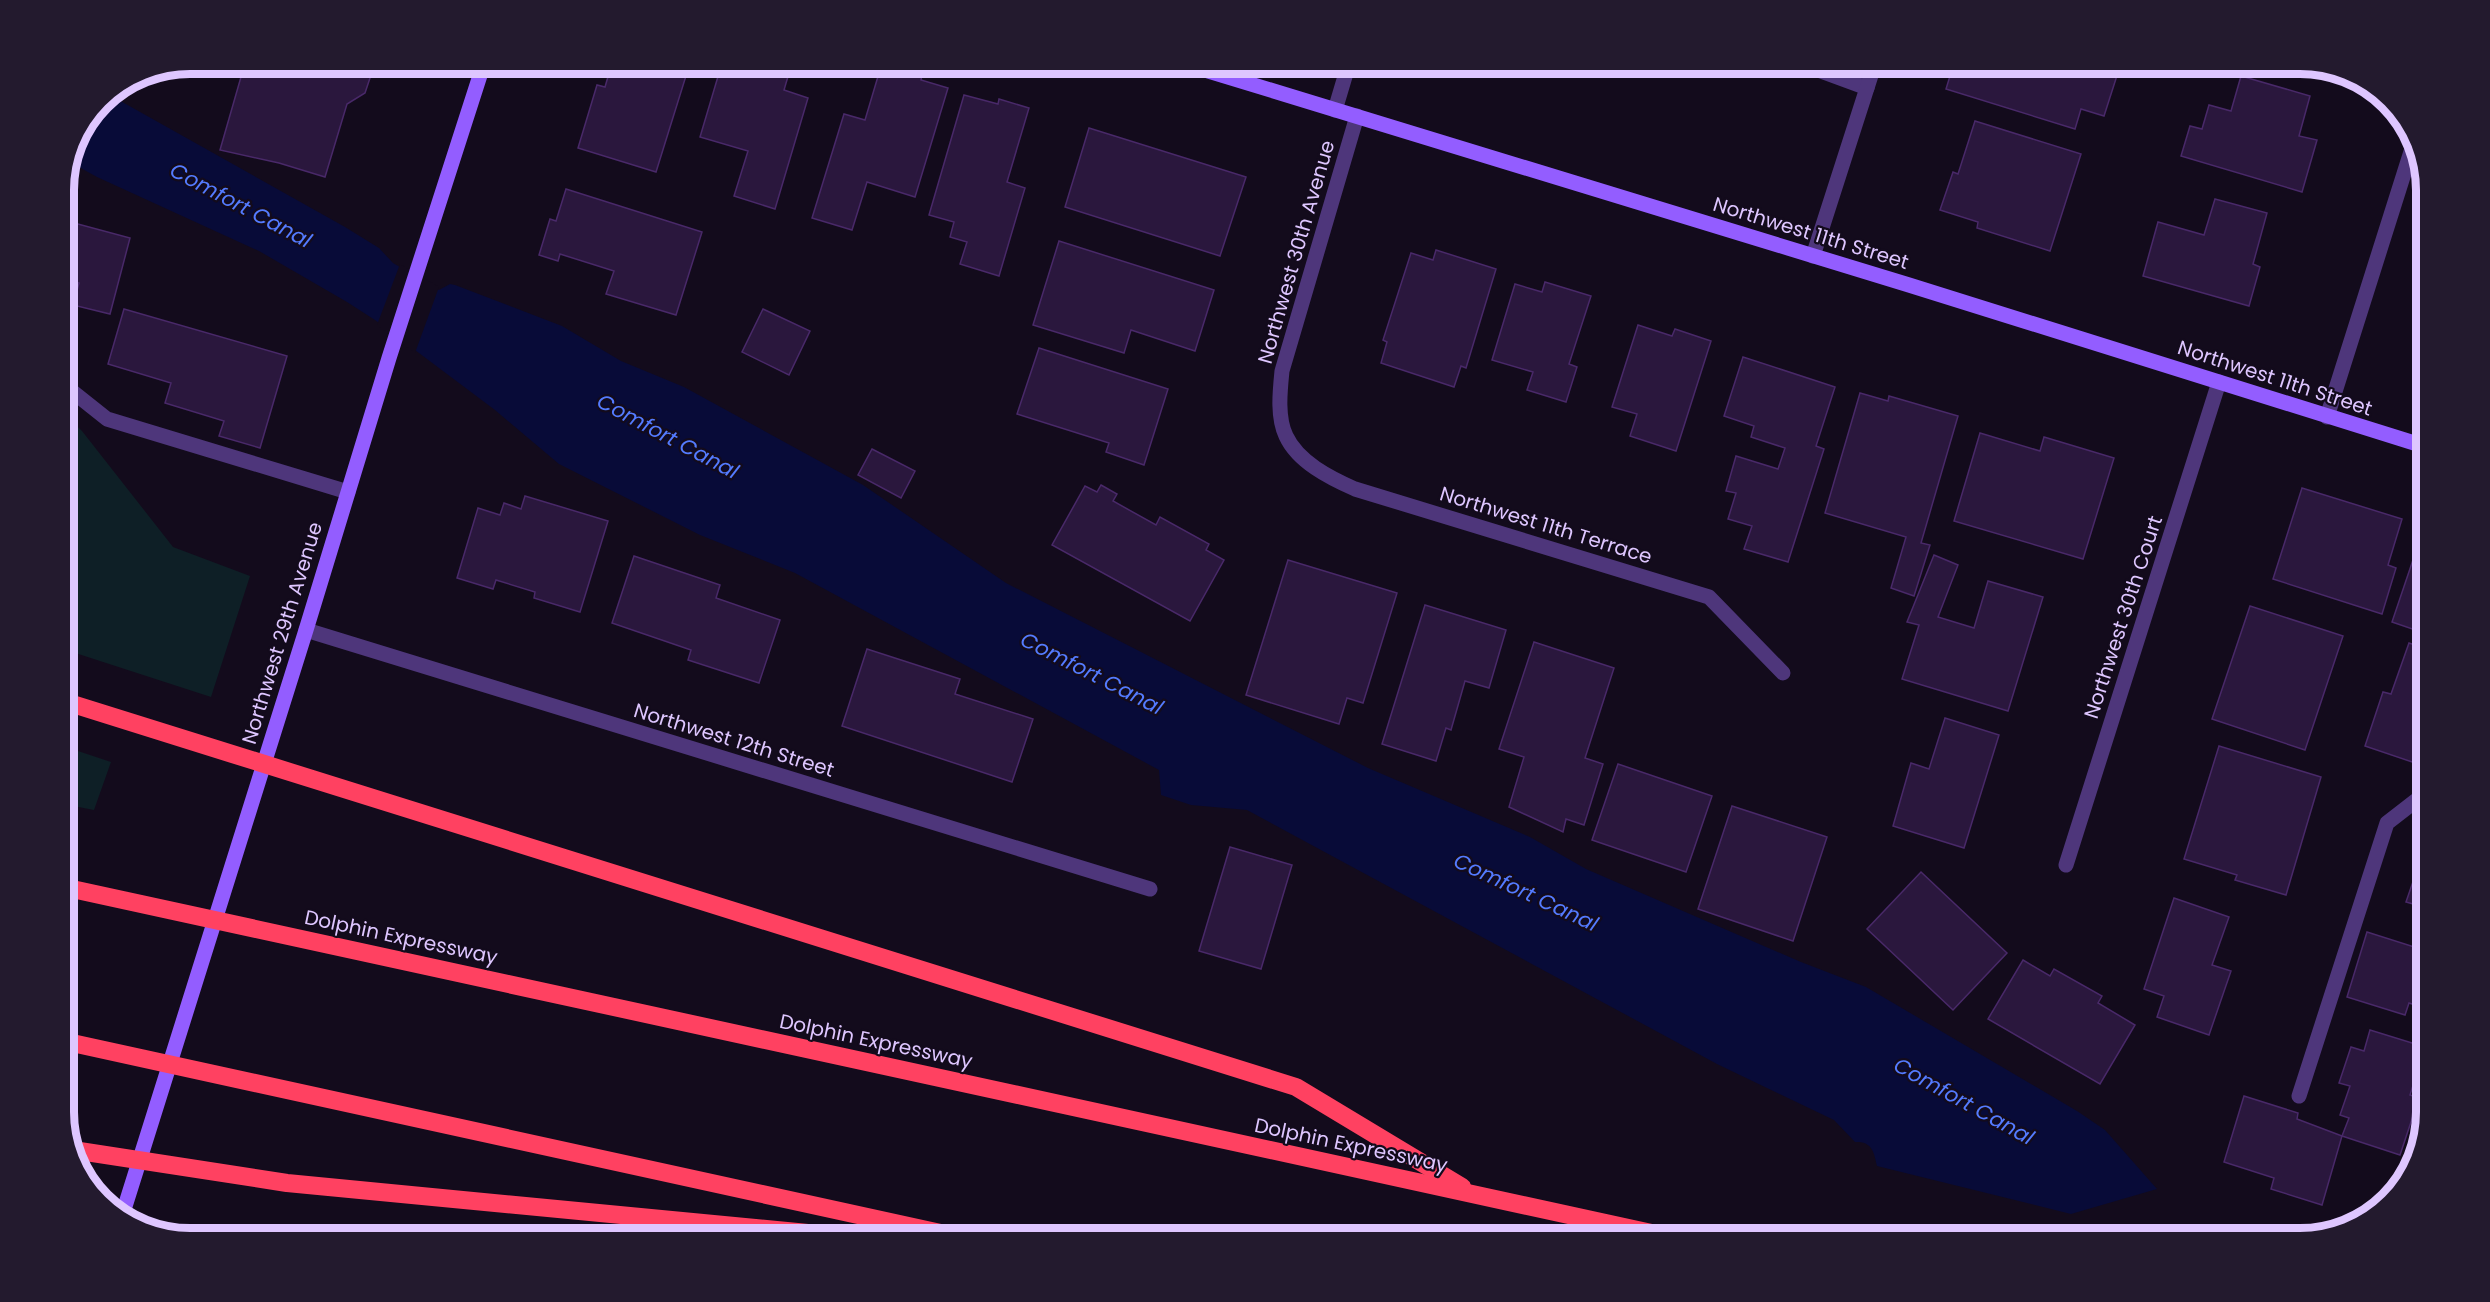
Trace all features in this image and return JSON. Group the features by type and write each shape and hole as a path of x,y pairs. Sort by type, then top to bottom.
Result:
{"highway":[{"path":"74,704 1296,1087 1477,1195"},
{"name":"Dolphin Expressway","path":"74,889 1628,1228"},
{"path":"74,1043 917,1228"},
{"path":"80,1151 287,1183 755,1228"}],"street":[{"name":"Northwest 29th Avenue","path":"124,1209 390,354 481,74"},
{"name":"Northwest 11th Street","path":"1218,74 2416,444"},
{"path":"1335,110 1346,74"},
{"path":"1829,74 1867,88"},
{"path":"1813,256 1871,74"},
{"name":"Northwest 30th Avenue","path":"1285,435 1280,396 1287,349 1358,116"},
{"path":"2327,417 2410,153"},
{"name":"Northwest 30th Court","path":"2066,865 2219,382"},
{"path":"74,393 107,419 348,492"},
{"name":"Northwest 11th Terrace","path":"1285,435 1308,462 1326,475 1355,489 1709,597 1783,673"},
{"name":"Northwest 12th Street","path":"306,630 1150,889"},
{"path":"2299,1096 2387,823 2416,801"}],"shaded area":[{"path":"74,423 173,547 250,576 211,697 74,653"},
{"path":"74,750 111,762 94,810 74,806"}],"water":[{"name":"Comfort Canal","path":"117,99 345,227 379,248 393,263 439,290 450,284 455,285 562,326 621,361 684,387 863,485 1006,583 1368,768 1530,837 1586,869 1801,962 1866,987 2077,1111 2105,1130 2157,1189 2071,1214 1877,1166 1869,1145 1855,1142 1834,1120 1717,1064 1247,810 1191,805 1161,795 1159,770 795,573 700,535 559,464 495,410 375,320 347,302 259,251 76,165 77,159 93,125 107,107"}],"pier":[{"path":"400,264 439,287 415,353 377,325"}],"building":[{"path":"242,74 371,74 365,93 347,104 325,177 279,163 220,150"},
{"path":"609,74 687,74 656,172 578,148 597,85 605,87"},
{"path":"719,74 789,74 784,90 808,98 775,209 734,196 748,151 700,137"},
{"path":"879,74 922,74 921,80 948,88 915,197 867,182 852,230 812,218 844,114 865,120"},
{"path":"1951,74 2117,74 2104,116 2081,109 2075,129 1946,89"},
{"path":"2241,76 2310,96 2299,136 2317,140 2302,192 2181,156 2190,126 2202,129 2209,105 2231,111"},
{"path":"964,95 998,104 999,99 1029,108 1007,182 1025,188 999,276 960,264 967,242 950,237 954,222 929,215"},
{"path":"1975,121 2081,154 2050,251 1977,228 1978,222 1940,210 1953,172 1958,174"},
{"path":"1089,128 1246,177 1220,256 1065,207"},
{"path":"566,189 702,232 676,315 606,294 614,271 560,254 558,261 539,255 550,219 556,221"},
{"path":"2215,199 2267,213 2253,264 2260,267 2249,306 2143,276 2158,222 2204,235"},
{"path":"74,223 130,238 110,314 74,305 79,283 74,282"},
{"path":"1059,241 1214,290 1195,351 1131,330 1124,353 1033,325"},
{"path":"1436,250 1496,269 1466,368 1461,366 1454,387 1381,363 1387,342 1383,340 1411,253 1433,260"},
{"path":"1545,282 1591,296 1569,364 1577,367 1566,402 1527,390 1533,372 1492,360 1515,284 1542,292"},
{"path":"124,309 287,356 260,448 219,436 224,421 165,403 171,383 108,364"},
{"path":"763,309 810,331 789,375 742,352"},
{"path":"1638,325 1672,336 1675,329 1711,341 1676,451 1630,436 1637,414 1612,407"},
{"path":"1039,348 1168,389 1144,465 1106,452 1109,443 1017,414"},
{"path":"1743,357 1835,387 1816,446 1824,449 1788,562 1744,549 1752,526 1728,519 1736,493 1726,491 1736,456 1778,469 1785,448 1751,437 1754,426 1724,416"},
{"path":"1860,393 1888,401 1889,396 1958,416 1921,543 1930,545 1914,596 1891,588 1906,537 1825,513"},
{"path":"1980,433 2040,451 2044,437 2114,458 2083,559 1954,521"},
{"path":"872,449 915,471 901,498 858,475"},
{"path":"1101,485 1117,494 1113,501 1156,525 1160,517 1209,544 1206,550 1224,560 1190,621 1052,545 1085,486 1097,492"},
{"path":"2302,488 2402,519 2388,565 2396,568 2382,614 2273,579"},
{"path":"525,496 608,521 580,612 534,598 535,592 496,580 493,589 457,578 478,508 500,515 504,503 521,509"},
{"path":"2416,551 2416,630 2392,622"},
{"path":"1934,555 1958,565 1938,617 1974,628 1988,581 2043,597 2008,711 1902,679 1919,625 1907,622"},
{"path":"634,556 720,585 716,598 780,620 759,683 688,660 691,650 612,623"},
{"path":"1288,560 1397,593 1363,703 1347,698 1339,724 1246,695"},
{"path":"1425,605 1506,630 1489,688 1465,681 1451,730 1446,728 1436,761 1382,744"},
{"path":"2250,606 2343,636 2305,750 2212,719"},
{"path":"1534,642 1614,668 1585,758 1603,764 1584,825 1566,819 1563,832 1509,807 1524,757 1499,749"},
{"path":"2409,643 2416,645 2416,763 2365,746 2383,692 2391,694"},
{"path":"867,649 960,679 955,694 1033,719 1012,782 842,726"},
{"path":"1945,718 1999,735 1964,848 1893,826 1911,763 1929,769"},
{"path":"2219,746 2321,777 2286,895 2235,880 2237,875 2184,859"},
{"path":"1618,764 1712,796 1686,872 1592,840"},
{"path":"1732,806 1827,837 1793,941 1698,909"},
{"path":"1230,847 1292,865 1261,969 1199,951"},
{"path":"1921,872 2007,953 1953,1010 1867,929"},
{"path":"2416,873 2416,905 2406,902"},
{"path":"2174,898 2229,917 2212,965 2231,971 2209,1035 2157,1017 2164,996 2144,989"},
{"path":"2367,932 2416,948 2416,1005 2409,1003 2405,1015 2347,997"},
{"path":"2023,960 2050,976 2054,969 2102,996 2098,1003 2135,1025 2100,1084 1988,1019"},
{"path":"2370,1030 2416,1044 2416,1076 2410,1095 2416,1097 2416,1107 2400,1155 2342,1136 2349,1118 2340,1115 2350,1086 2339,1083 2351,1047 2364,1051"},
{"path":"2244,1096 2298,1113 2297,1119 2342,1136 2322,1205 2271,1189 2274,1178 2224,1162"}]}
